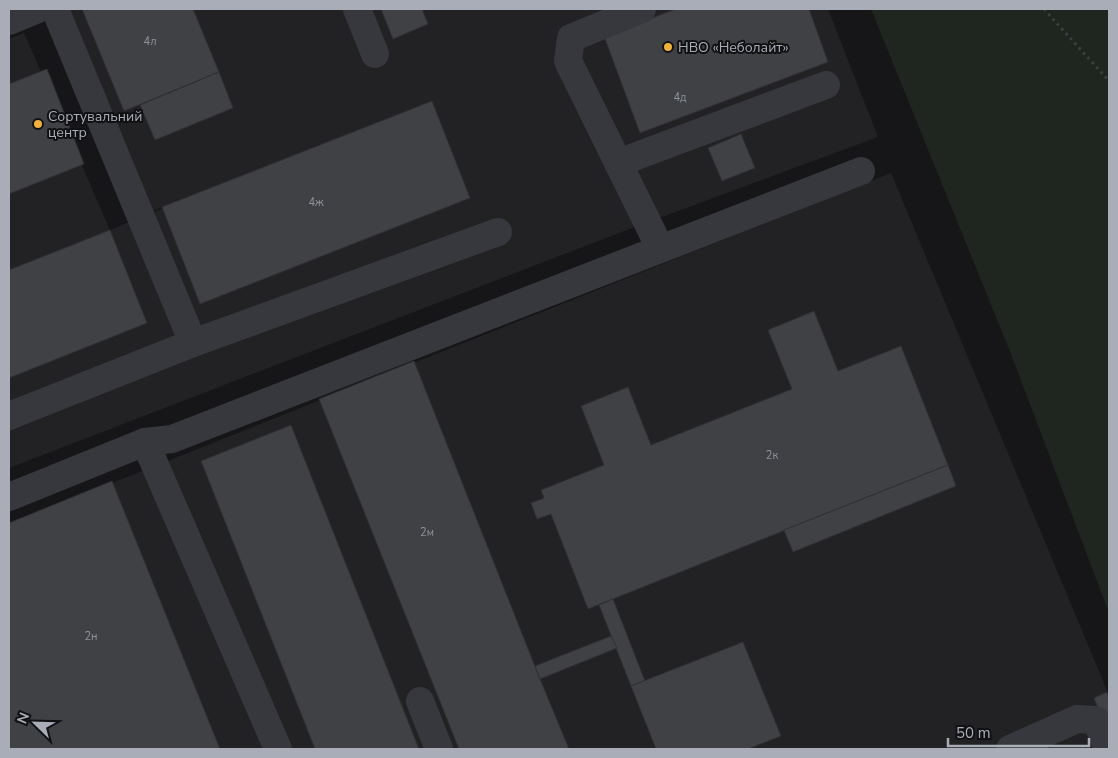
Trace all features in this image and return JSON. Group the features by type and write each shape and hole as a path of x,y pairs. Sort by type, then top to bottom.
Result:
{"lane":[{"path":"9,21 38,9"},
{"path":"55,9 193,343"},
{"path":"357,9 375,54"},
{"path":"642,9 571,38 568,61 660,248"},
{"path":"618,163 826,85"},
{"path":"9,498 145,442 172,438 861,171"},
{"path":"9,416 193,343 498,232"},
{"path":"145,442 278,749"},
{"path":"420,701 440,749"},
{"path":"1010,749 1077,719 1096,720 1108,749"}],"path":[{"path":"1044,9 1109,81"}],"shaded area":[{"path":"69,9 828,9 878,137 632,228 9,468 9,39 24,33 110,230 200,193 152,211"},
{"path":"871,9 1109,9 1109,613 1011,354"},
{"path":"891,173 1109,695 1109,749 9,749 9,524"}],"building":[{"path":"82,9 193,9 219,72 124,111"},
{"path":"381,9 422,9 428,24 393,39"},
{"path":"676,9 809,9 828,62 640,133 604,36"},
{"name":"Сортувальний центр","path":"47,69 84,164 9,194 9,84"},
{"path":"219,72 233,108 155,140 140,105"},
{"path":"432,101 470,198 200,304 162,207"},
{"path":"741,134 755,168 722,181 708,148"},
{"path":"110,230 147,323 9,378 9,270"},
{"path":"814,311 838,371 901,346 948,465 588,609 551,514 537,519 531,503 544,498 541,490 604,465 581,406 628,387 651,445 792,389 768,330"},
{"path":"414,361 569,749 459,749 319,399"},
{"path":"291,425 419,749 315,749 201,461"},
{"path":"948,465 956,486 793,552 784,530"},
{"path":"112,481 220,749 9,749 9,523"},
{"path":"613,599 645,681 631,686 599,605"},
{"path":"611,636 617,648 540,679 535,666"},
{"path":"743,642 781,736 748,749 656,749 631,686"},
{"path":"1107,692 1109,698 1109,736 1094,698"}],"place":[{"name":"НВО «Неболайт»","path":"668,47"},
{"name":"Сортувальний центр","path":"38,124"}]}
